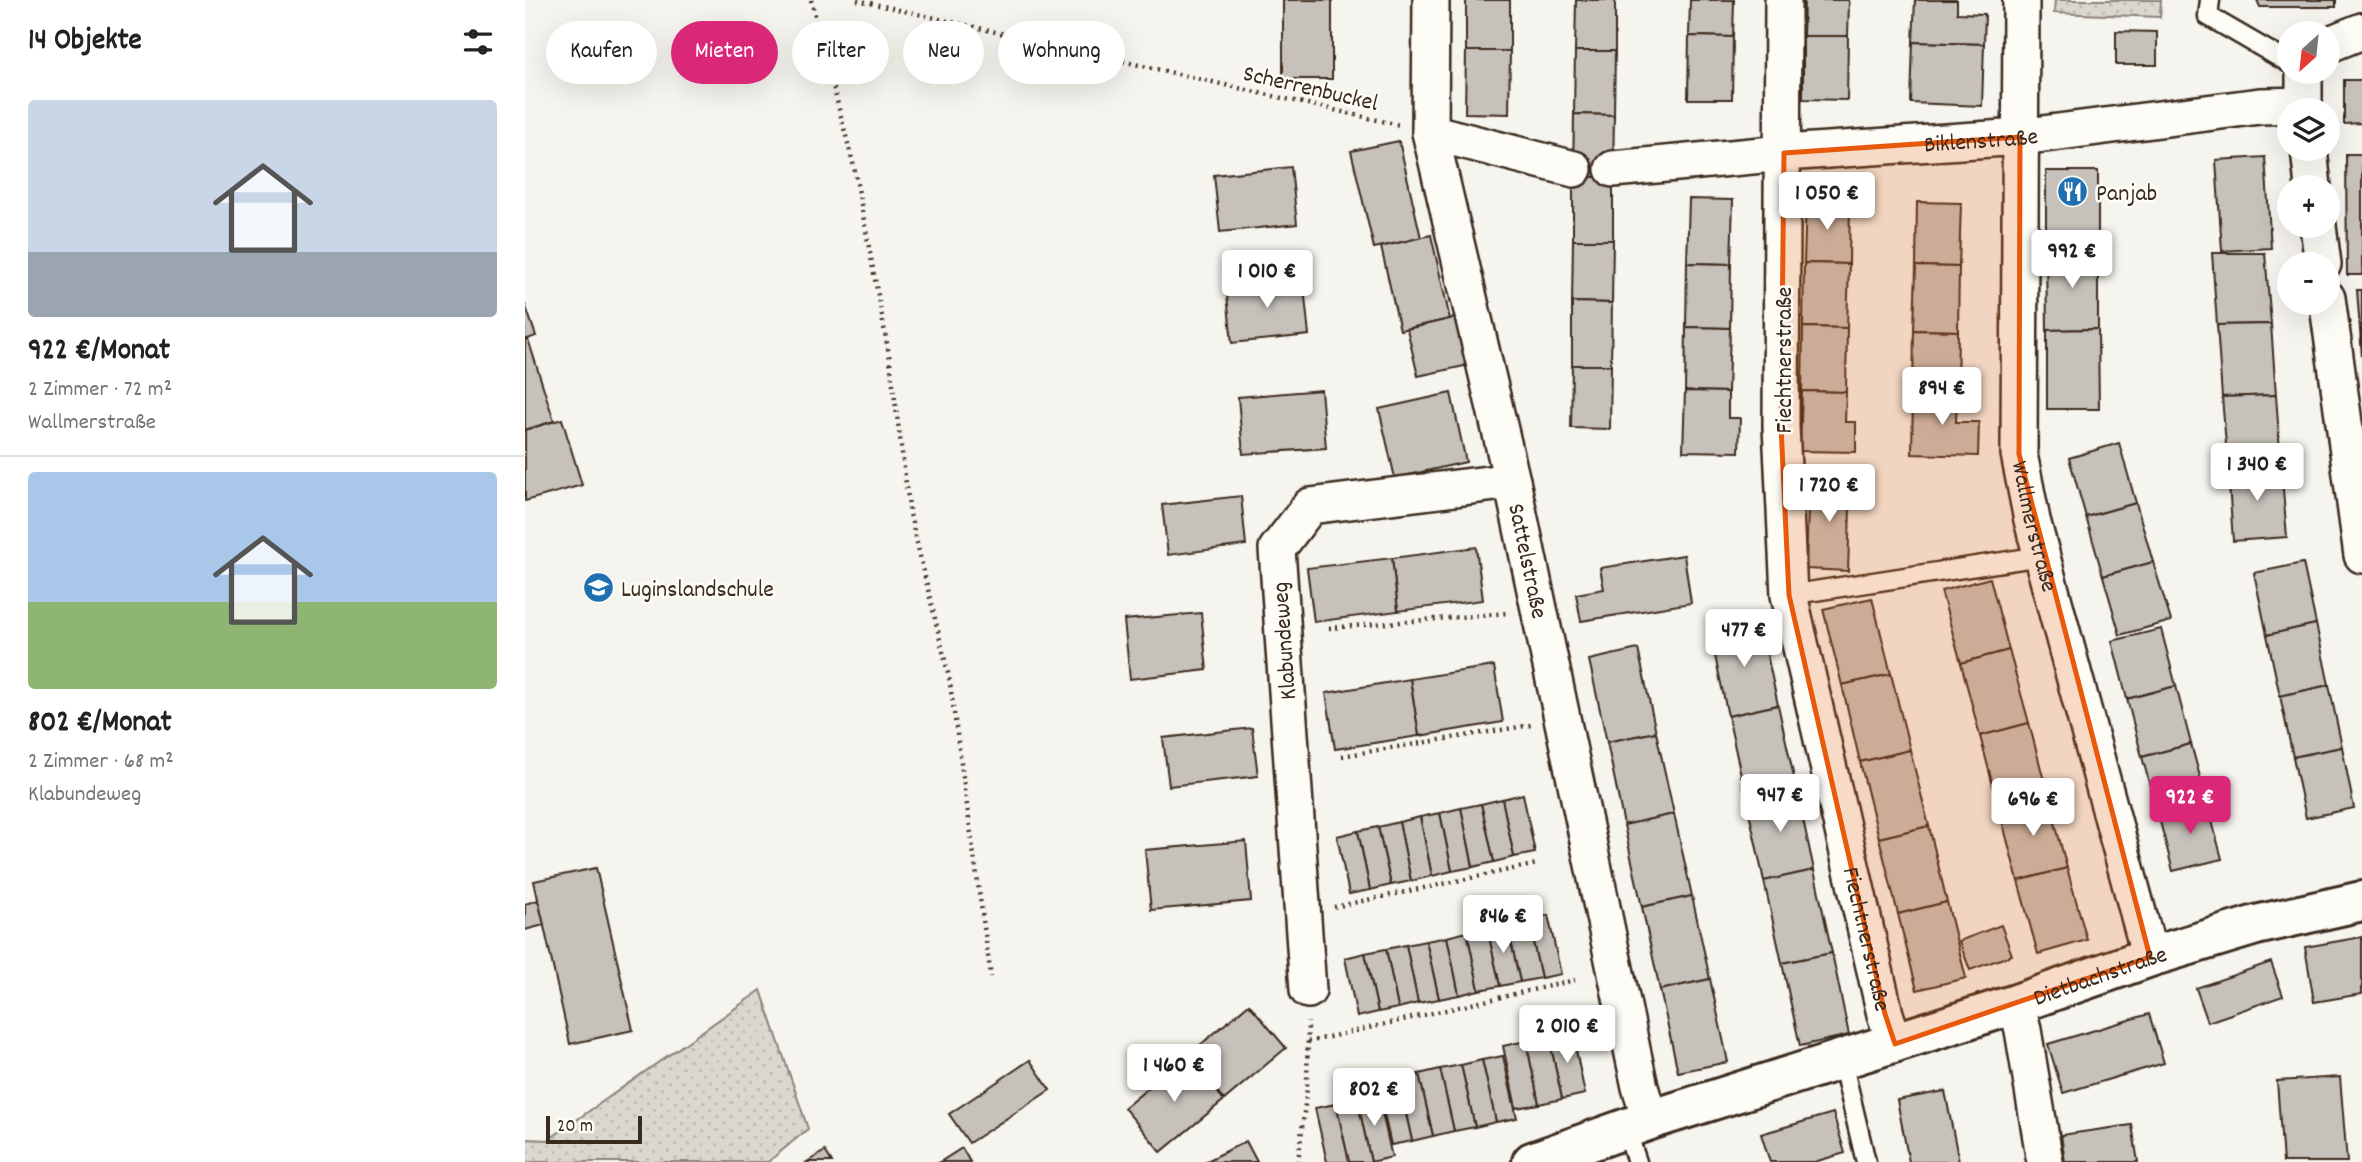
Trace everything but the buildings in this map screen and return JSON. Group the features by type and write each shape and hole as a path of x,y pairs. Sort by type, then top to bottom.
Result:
{"main road":[{"name":"Dietbachstraße","path":"1532,1162 1638,1137 1842,1061 2150,957 2256,925 2362,901"}],"street":[{"name":"Sattelstraße","path":"1431,0 1430,132 1512,481 1640,1087 1638,1137"},
{"name":"Fiechtnerstraße","path":"1783,0 1781,426 1789,596 1885,1014 1895,1044"},
{"name":"Wallmerstraße","path":"2021,0 2019,454 2041,556 2150,957"},
{"path":"2340,40 2362,31"},
{"name":"Biklenstraße","path":"1613,169 1784,153 2020,137 2260,107 2304,96"},
{"path":"1430,132 1574,169"},
{"path":"2329,315 2362,555"},
{"name":"Klabundeweg","path":"1308,990 1277,549 1310,506 1512,481"},
{"path":"2016,1004 2023,1030 2045,1162"}],"lane":[{"path":"2210,0 2208,16 2277,56"},
{"path":"1789,596 2041,556"},
{"path":"1842,1061 1866,1162"}],"path":[{"path":"811,0 854,167 889,354 910,514 949,677 991,977"},
{"name":"Scherrenbuckel","path":"857,0 1430,132"},
{"path":"1329,628 1539,610"},
{"path":"1342,756 1563,720"},
{"path":"1302,914 1537,864"},
{"path":"1308,1042 1575,980"},
{"path":"1298,1162 1307,1088 1308,1052"}],"highlighted area":[{"path":"2020,137 2019,454 2150,957 1895,1044 1885,1014 1789,595 1781,426 1784,153"}],"shaded area":[{"path":"2055,0 2161,0 2160,17 2054,13"},
{"path":"761,990 808,1129 768,1162 525,1162 525,1139 548,1140"}],"place":[{"name":"Panjab","path":"2073,192"},
{"name":"Luginslandschule","path":"598,588"}]}
